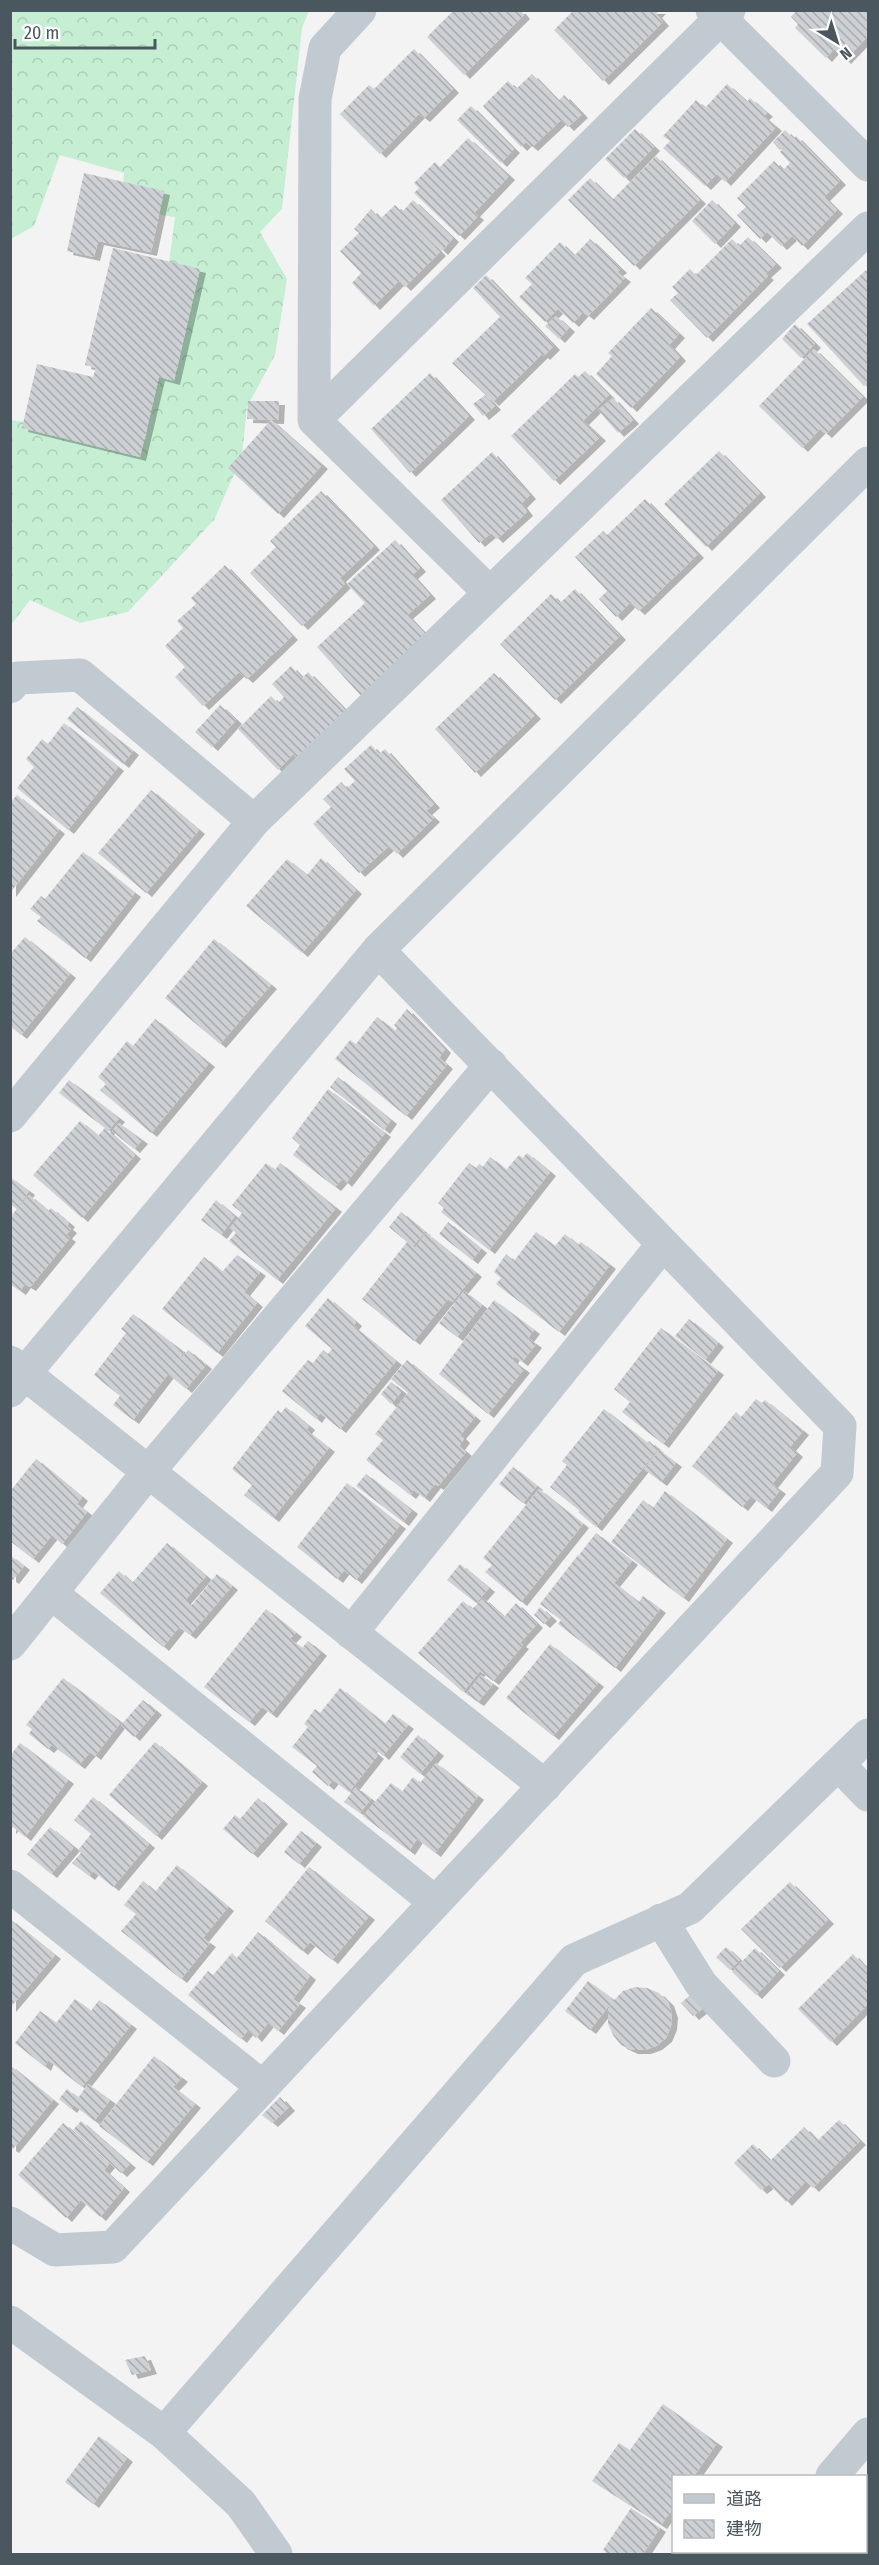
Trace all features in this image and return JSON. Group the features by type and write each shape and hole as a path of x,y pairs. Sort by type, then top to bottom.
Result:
{"street":[{"path":"360,10 325,48 315,99 314,420 490,593"},
{"path":"314,420 720,13 868,165"},
{"path":"10,1116 254,821 868,228"},
{"path":"545,1786 148,1472 15,1375 378,950 868,462"},
{"path":"10,687 18,678 80,675 254,821"},
{"path":"10,2223 55,2250 113,2247 837,1473 840,1426 378,950"},
{"path":"10,1644 148,1472 490,1065"},
{"path":"351,1633 663,1244"},
{"path":"51,1593 435,1902"},
{"path":"164,2433 574,1960 690,1908 868,1735"},
{"path":"838,1764 868,1796"},
{"path":"10,1886 263,2087"},
{"path":"661,1920 701,1984 774,2061"},
{"path":"10,2322 164,2433 241,2504 276,2554"},
{"path":"833,2475 868,2434"}],"green space":[{"path":"11,11 309,11 302,28 282,209 260,232 287,279 275,355 247,407 242,456 214,520 128,612 80,623 30,600 11,625 11,420 146,439 175,217 121,209 124,173 60,155 34,226 11,239"}],"building":[{"path":"454,10 520,10 524,15 464,75 427,37"},
{"path":"574,10 660,10 656,14 663,22 603,81 554,30"},
{"path":"797,10 868,10 868,36 845,60 834,49 826,58 795,28 798,24 791,17"},
{"path":"414,49 453,89 424,118 419,114 380,154 340,114 369,85 374,89"},
{"path":"532,74 558,101 564,95 582,114 568,127 561,120 532,147 526,142 521,147 483,106 508,81 516,89"},
{"path":"727,84 747,102 750,98 767,113 763,116 776,127 725,182 717,174 705,186 663,148 670,141 663,136 696,100 705,108"},
{"path":"471,106 514,149 501,163 457,120"},
{"path":"635,129 654,147 624,178 605,159"},
{"path":"785,130 793,138 780,150 773,142"},
{"path":"796,136 840,181 824,197 837,210 802,246 792,236 781,246 767,232 760,239 737,215 746,207 737,198 774,161 783,170 790,163 780,152"},
{"path":"468,138 509,176 474,213 478,216 459,236 414,193 419,188 414,183 435,162 440,167"},
{"path":"656,156 700,200 634,266 568,200 590,178 612,200"},
{"path":"84,173 164,191 151,252 98,241 94,257 67,251"},
{"path":"413,200 453,238 442,251 408,218 440,252 405,287 399,281 374,306 352,283 361,273 340,251 359,233 354,229 371,209 380,219 395,205 402,212"},
{"path":"712,200 735,223 715,244 692,221"},
{"path":"748,237 776,264 765,274 768,276 707,338 670,300 678,293 672,287 690,269 696,275 732,239 739,246"},
{"path":"590,239 621,269 617,272 625,278 588,316 583,312 573,323 558,309 545,322 519,297 532,284 525,278 560,242 574,256"},
{"path":"113,248 200,269 174,381 159,377 140,457 22,428 37,364 93,377 96,368 85,365"},
{"path":"866,270 868,273 868,383 864,386 807,324"},
{"path":"486,275 554,346 544,356 542,354 493,402 452,363 500,317 473,288"},
{"path":"651,308 679,334 669,345 680,357 631,408 596,374 612,356 608,353"},
{"path":"556,316 569,328 559,339 545,326"},
{"path":"795,324 815,344 801,358 782,339"},
{"path":"814,349 863,397 826,434 820,429 802,448 759,406"},
{"path":"585,371 609,395 583,421 600,437 554,481 511,436 575,374 578,377"},
{"path":"430,373 469,416 410,473 371,429"},
{"path":"485,395 495,406 483,416 473,404"},
{"path":"613,398 633,420 618,433 598,410"},
{"path":"248,401 279,401 278,420 247,419"},
{"path":"271,420 322,465 278,514 228,468"},
{"path":"719,451 760,493 706,547 664,504"},
{"path":"492,452 530,495 521,504 527,512 497,539 491,533 479,543 441,500"},
{"path":"321,491 374,546 340,578 345,584 302,626 250,573 276,547 270,541"},
{"path":"645,499 698,554 639,611 630,603 616,617 599,599 607,591 575,557 603,531 607,535"},
{"path":"395,540 420,568 412,575 430,595 407,615 427,636 361,696 317,647 365,603 347,584"},
{"path":"225,565 292,636 247,679 239,672 203,706 175,677 185,667 165,646 183,628 177,621 196,604 191,598"},
{"path":"575,589 620,636 555,700 500,644 551,594 560,603"},
{"path":"291,666 302,678 308,672 346,711 297,758 293,754 278,770 238,729 271,696 278,703 284,697 272,684"},
{"path":"494,673 535,715 475,773 435,729"},
{"path":"220,705 236,720 212,747 195,732"},
{"path":"77,707 133,751 123,764 67,719"},
{"path":"64,723 118,767 68,830 17,788 34,767 26,759 42,739 48,744"},
{"path":"371,745 379,754 385,749 434,804 426,811 434,818 397,854 389,846 359,873 313,824 331,807 323,799 341,782 347,788 355,781 344,769"},
{"path":"151,790 199,830 146,893 98,853"},
{"path":"17,795 59,830 10,893 10,803"},
{"path":"83,852 135,893 85,958 37,921 41,917 30,909 41,896 45,899"},
{"path":"321,858 356,890 302,953 246,906 287,859 307,875"},
{"path":"25,937 70,974 21,1035 10,1026 10,954"},
{"path":"214,939 271,985 220,1044 165,998"},
{"path":"407,1009 445,1049 439,1058 447,1065 406,1116 335,1059 350,1040 356,1044 377,1017 395,1031 397,1028 394,1025"},
{"path":"155,1019 209,1063 151,1133 100,1090 106,1084 98,1077 127,1041 133,1046"},
{"path":"338,1077 391,1120 384,1130 330,1087"},
{"path":"69,1080 119,1118 108,1131 135,1155 82,1218 33,1175 80,1121 98,1136 105,1128 59,1093"},
{"path":"328,1089 385,1133 346,1183 342,1179 335,1187 293,1155 300,1145 292,1138"},
{"path":"119,1123 142,1140 134,1149 112,1131"},
{"path":"527,1153 550,1172 489,1250 441,1212 444,1208 438,1203 469,1163 476,1168 479,1164 483,1167 490,1157 506,1170 519,1155 523,1158"},
{"path":"266,1163 275,1170 280,1163 336,1208 277,1280 229,1241 236,1233 230,1228 242,1213 232,1205"},
{"path":"10,1177 29,1191 17,1209 10,1204"},
{"path":"29,1195 48,1211 51,1208 69,1223 67,1226 71,1229 66,1235 70,1238 30,1287 25,1284 20,1291 10,1284 10,1217"},
{"path":"216,1200 235,1216 221,1235 201,1220"},
{"path":"401,1212 425,1232 413,1246 415,1248 426,1233 476,1273 452,1302 448,1299 414,1341 362,1299 407,1242 389,1227"},
{"path":"448,1222 481,1249 472,1260 439,1234"},
{"path":"536,1232 555,1246 565,1234 578,1245 581,1242 610,1265 559,1332 496,1284 501,1278 494,1272 506,1254 514,1261"},
{"path":"237,1255 260,1272 244,1292 257,1303 217,1353 162,1309 204,1257 222,1272"},
{"path":"464,1291 482,1305 457,1337 439,1323"},
{"path":"328,1298 356,1322 353,1326 396,1361 340,1429 320,1413 316,1419 282,1391 308,1360 313,1363 323,1350 328,1354 332,1349 305,1326"},
{"path":"494,1300 534,1330 528,1338 536,1344 522,1362 514,1356 512,1360 524,1369 488,1414 439,1374"},
{"path":"133,1314 184,1352 174,1367 188,1350 206,1365 186,1389 168,1374 133,1420 113,1405 120,1396 94,1375 126,1333 121,1329"},
{"path":"689,1319 718,1343 705,1360 675,1336"},
{"path":"661,1328 718,1371 663,1444 622,1412 630,1402 614,1389"},
{"path":"407,1360 475,1417 460,1435 464,1439 459,1446 466,1452 438,1486 435,1484 424,1498 414,1490 410,1495 366,1460 383,1440 375,1434 408,1393 391,1379"},
{"path":"391,1382 402,1391 391,1404 381,1394"},
{"path":"756,1399 762,1403 765,1400 803,1431 790,1447 797,1453 772,1484 780,1490 766,1508 751,1496 742,1507 692,1466 736,1412 741,1417"},
{"path":"286,1407 309,1426 306,1430 329,1448 273,1518 244,1495 252,1485 232,1469 278,1410 281,1413"},
{"path":"604,1409 658,1449 596,1527 550,1487 567,1465 562,1461"},
{"path":"659,1450 676,1463 661,1482 644,1469"},
{"path":"36,1459 82,1497 77,1504 87,1512 62,1544 52,1535 33,1559 10,1541 10,1488 12,1489"},
{"path":"513,1467 537,1486 523,1503 499,1484"},
{"path":"366,1474 412,1510 403,1522 356,1486"},
{"path":"347,1483 400,1525 356,1580 344,1570 337,1579 297,1547"},
{"path":"539,1489 583,1524 521,1602 485,1572 492,1565 483,1558"},
{"path":"665,1491 727,1539 683,1598 611,1542 643,1500 653,1508"},
{"path":"596,1533 632,1561 614,1583 639,1602 643,1596 660,1609 615,1668 558,1624 561,1620 540,1604 578,1555 607,1577 579,1555"},
{"path":"167,1543 206,1576 185,1600 191,1606 217,1574 232,1586 190,1635 179,1627 163,1647 100,1593 119,1571 132,1583"},
{"path":"10,1555 24,1566 13,1580 10,1578"},
{"path":"460,1564 489,1588 476,1603 447,1580"},
{"path":"483,1598 504,1617 516,1603 537,1624 520,1643 523,1645 493,1681 480,1671 463,1692 418,1653 463,1601 472,1609"},
{"path":"540,1607 551,1617 544,1624 534,1615"},
{"path":"266,1609 296,1633 290,1639 302,1648 308,1641 321,1652 271,1714 262,1707 249,1722 204,1687"},
{"path":"550,1644 598,1683 553,1736 506,1698"},
{"path":"481,1675 493,1684 478,1702 466,1694"},
{"path":"63,1678 121,1722 95,1756 90,1752 79,1765 52,1745 48,1749 29,1734 32,1729 26,1725"},
{"path":"340,1688 385,1724 393,1714 408,1725 383,1756 373,1747 371,1749 378,1755 349,1792 333,1780 328,1786 312,1772 317,1766 292,1747 308,1727 304,1724 315,1709 320,1713"},
{"path":"143,1700 156,1711 134,1737 121,1725"},
{"path":"418,1735 438,1752 420,1774 400,1757"},
{"path":"155,1742 202,1782 156,1836 109,1795"},
{"path":"20,1743 68,1780 25,1837 13,1827 10,1830 10,1756"},
{"path":"436,1763 478,1796 435,1853 417,1839 409,1851 363,1816 391,1783 402,1792 413,1777 420,1783"},
{"path":"356,1787 371,1799 360,1813 344,1802"},
{"path":"93,1797 149,1844 113,1887 93,1871 89,1876 72,1863 81,1853 78,1850 91,1834 74,1820"},
{"path":"258,1798 282,1820 252,1854 223,1829 235,1815 240,1819"},
{"path":"50,1827 74,1847 51,1874 27,1854"},
{"path":"301,1831 316,1843 299,1864 284,1852"},
{"path":"177,1865 228,1907 203,1938 210,1943 181,1979 121,1931 136,1914 124,1905 143,1881 155,1892"},
{"path":"309,1867 369,1916 332,1960 310,1942 302,1951 265,1921"},
{"path":"790,1882 828,1920 780,1968 741,1929"},
{"path":"10,1919 55,1955 10,2008"},
{"path":"258,1932 310,1976 293,1999 300,2004 278,2031 268,2023 256,2038 248,2030 241,2039 188,1995 208,1971 213,1975 232,1953 237,1958"},
{"path":"726,1947 740,1960 730,1970 716,1957"},
{"path":"755,1948 779,1971 756,1995 732,1972"},
{"path":"853,1954 868,1970 868,2004 831,2042 798,2009"},
{"path":"588,1981 614,2000 623,1991 635,1987 647,1988 659,1993 668,2002 672,2014 671,2026 666,2038 656,2046 645,2050 632,2050 621,2045 608,2024 608,2011 611,2003 590,2030 565,2011"},
{"path":"690,1995 702,2009 693,2016 681,2003"},
{"path":"75,1999 91,2011 99,2000 131,2025 82,2087 48,2060 45,2067 15,2043 40,2011 56,2023"},
{"path":"154,2056 182,2078 173,2087 195,2104 147,2162 99,2126"},
{"path":"10,2065 53,2100 13,2149 10,2147"},
{"path":"88,2084 110,2100 94,2121 74,2105 71,2109 59,2099 67,2089 78,2098"},
{"path":"280,2097 289,2107 272,2123 262,2115"},
{"path":"839,2120 860,2141 813,2188 806,2181 786,2202 769,2184 761,2190 734,2163 753,2144 770,2161 804,2127 817,2141"},
{"path":"81,2121 130,2164 121,2173 73,2130"},
{"path":"63,2123 109,2164 104,2170 124,2188 100,2217 81,2200 66,2218 18,2175"},
{"path":"145,2356 151,2370 132,2375 125,2360"},
{"path":"663,2404 717,2443 695,2475 672,2475 672,2510 661,2525 592,2481 619,2443 630,2450"},
{"path":"99,2436 127,2458 93,2504 65,2482"},
{"path":"867,2495 868,2554 810,2554 867,2553"},
{"path":"631,2508 660,2528 643,2554 604,2554 606,2552 603,2550"}]}
